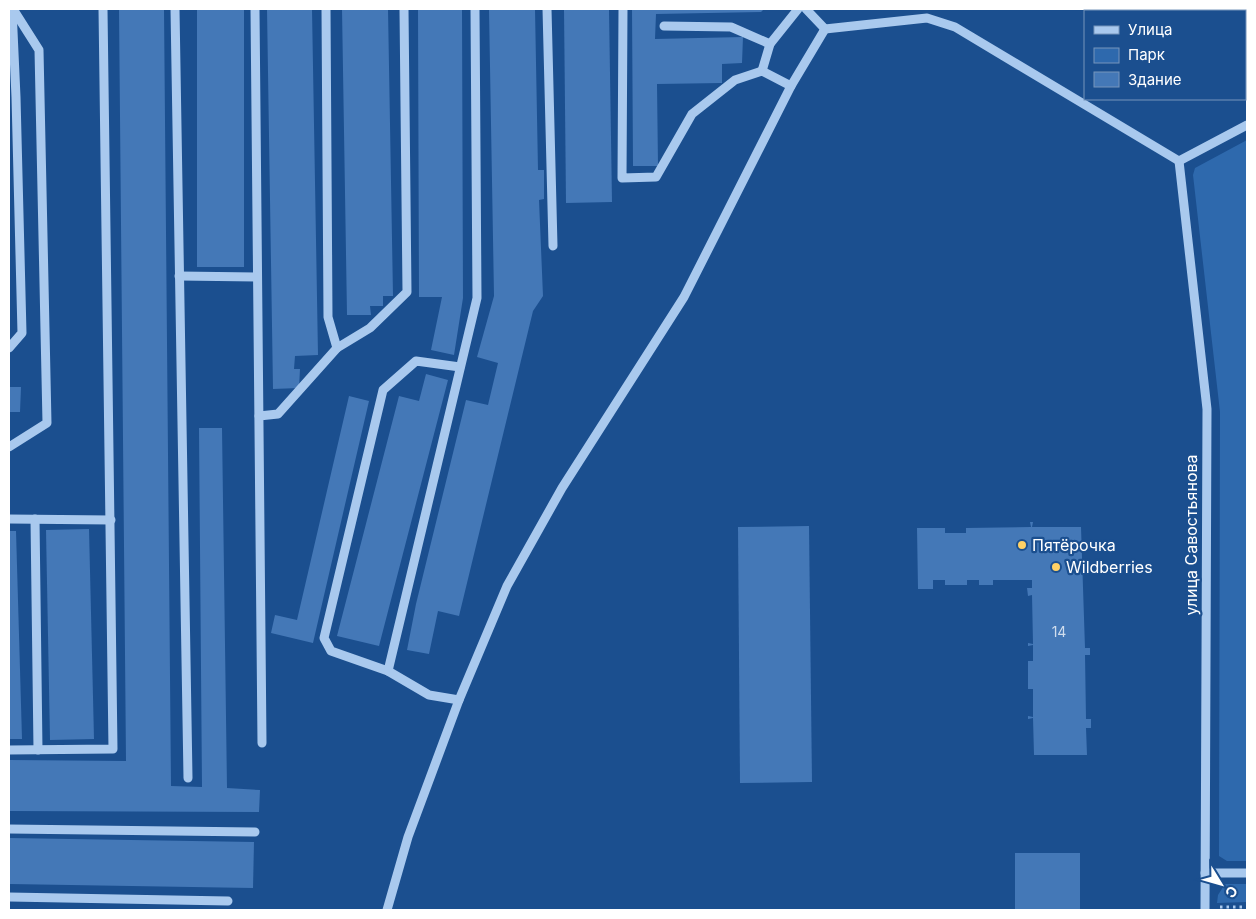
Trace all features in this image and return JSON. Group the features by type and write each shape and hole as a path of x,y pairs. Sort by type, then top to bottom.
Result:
{"street":[{"path":"9,348 22,333 12,9"},
{"path":"9,447 47,422 39,50 12,9"},
{"path":"9,750 113,749 103,9"},
{"path":"174,9 188,778"},
{"path":"255,9 262,743"},
{"path":"326,9 328,317 337,348"},
{"path":"259,416 278,414 337,348 370,328 407,292 404,9"},
{"path":"388,671 477,298 475,9"},
{"path":"547,9 553,246"},
{"path":"623,9 622,178 656,177 692,114 735,80 762,72 791,86"},
{"path":"762,72 770,44 798,9"},
{"path":"806,9 825,29"},
{"path":"825,29 927,18 955,27 1179,161 1247,125"},
{"path":"664,26 731,26 770,44"},
{"path":"387,910 408,837 459,700 507,586 562,488 684,297 791,86 825,29"},
{"name":"улица Савостьянова","path":"1179,161 1207,409 1205,909"},
{"path":"179,276 257,277"},
{"path":"459,700 429,695 388,671 331,651 324,638 383,390 416,361 460,366"},
{"path":"9,519 111,520"},
{"path":"35,519 38,750"},
{"path":"9,829 255,832"},
{"path":"1205,873 1247,873"},
{"path":"9,897 228,901"}],"path":[{"path":"1205,909 1247,907"}],"green space":[{"path":"1247,140 1247,861 1227,861 1219,856 1220,412 1193,175 1195,168"},
{"path":"1225,884 1247,884 1247,902 1217,903 1218,895"}],"building":[{"path":"119,9 164,9 171,786 202,787 199,428 222,428 227,788 260,790 259,812 9,811 9,760 126,761"},
{"path":"197,9 244,9 244,267 197,267"},
{"path":"267,9 312,9 318,355 295,356 294,369 300,369 299,388 273,389"},
{"path":"342,9 388,9 393,296 383,296 383,306 370,306 371,315 347,315"},
{"path":"418,9 462,9 463,298 454,355 431,350 442,297 419,297"},
{"path":"489,9 535,9 538,170 544,170 544,199 539,200 543,296 533,311 459,616 438,611 429,654 407,650 416,604 466,400 488,405 498,363 477,357 494,296"},
{"path":"564,9 609,9 612,202 566,203"},
{"path":"632,9 764,9 761,12 656,14 655,39 743,37 742,63 722,64 722,83 657,84 658,166 633,166"},
{"path":"426,374 448,380 379,646 337,636 399,396 419,401"},
{"path":"9,387 21,387 20,412 9,412"},
{"path":"349,396 369,401 313,643 271,633 275,615 297,620"},
{"path":"1030,522 1033,522 1032,527 1081,527 1085,648 1090,648 1090,655 1085,655 1086,719 1091,719 1091,728 1086,728 1087,755 1034,755 1033,718 1028,719 1028,716 1033,717 1033,689 1028,689 1028,661 1033,661 1033,645 1028,646 1028,643 1033,644 1032,595 1028,596 1027,588 1032,588 1032,580 993,580 993,585 979,585 979,580 967,580 967,585 945,585 945,580 933,580 933,589 918,589 917,528 945,528 945,533 966,533 966,528 1031,527"},
{"path":"809,526 812,782 740,783 738,527"},
{"path":"89,529 94,739 50,740 46,530"},
{"path":"9,531 16,531 22,739 9,739"},
{"path":"9,838 254,842 253,888 9,884"},
{"path":"1015,853 1080,853 1080,910 1015,910"}],"place":[{"name":"Пятёрочка","path":"1022,545"},
{"name":"Wildberries","path":"1056,567"}]}
